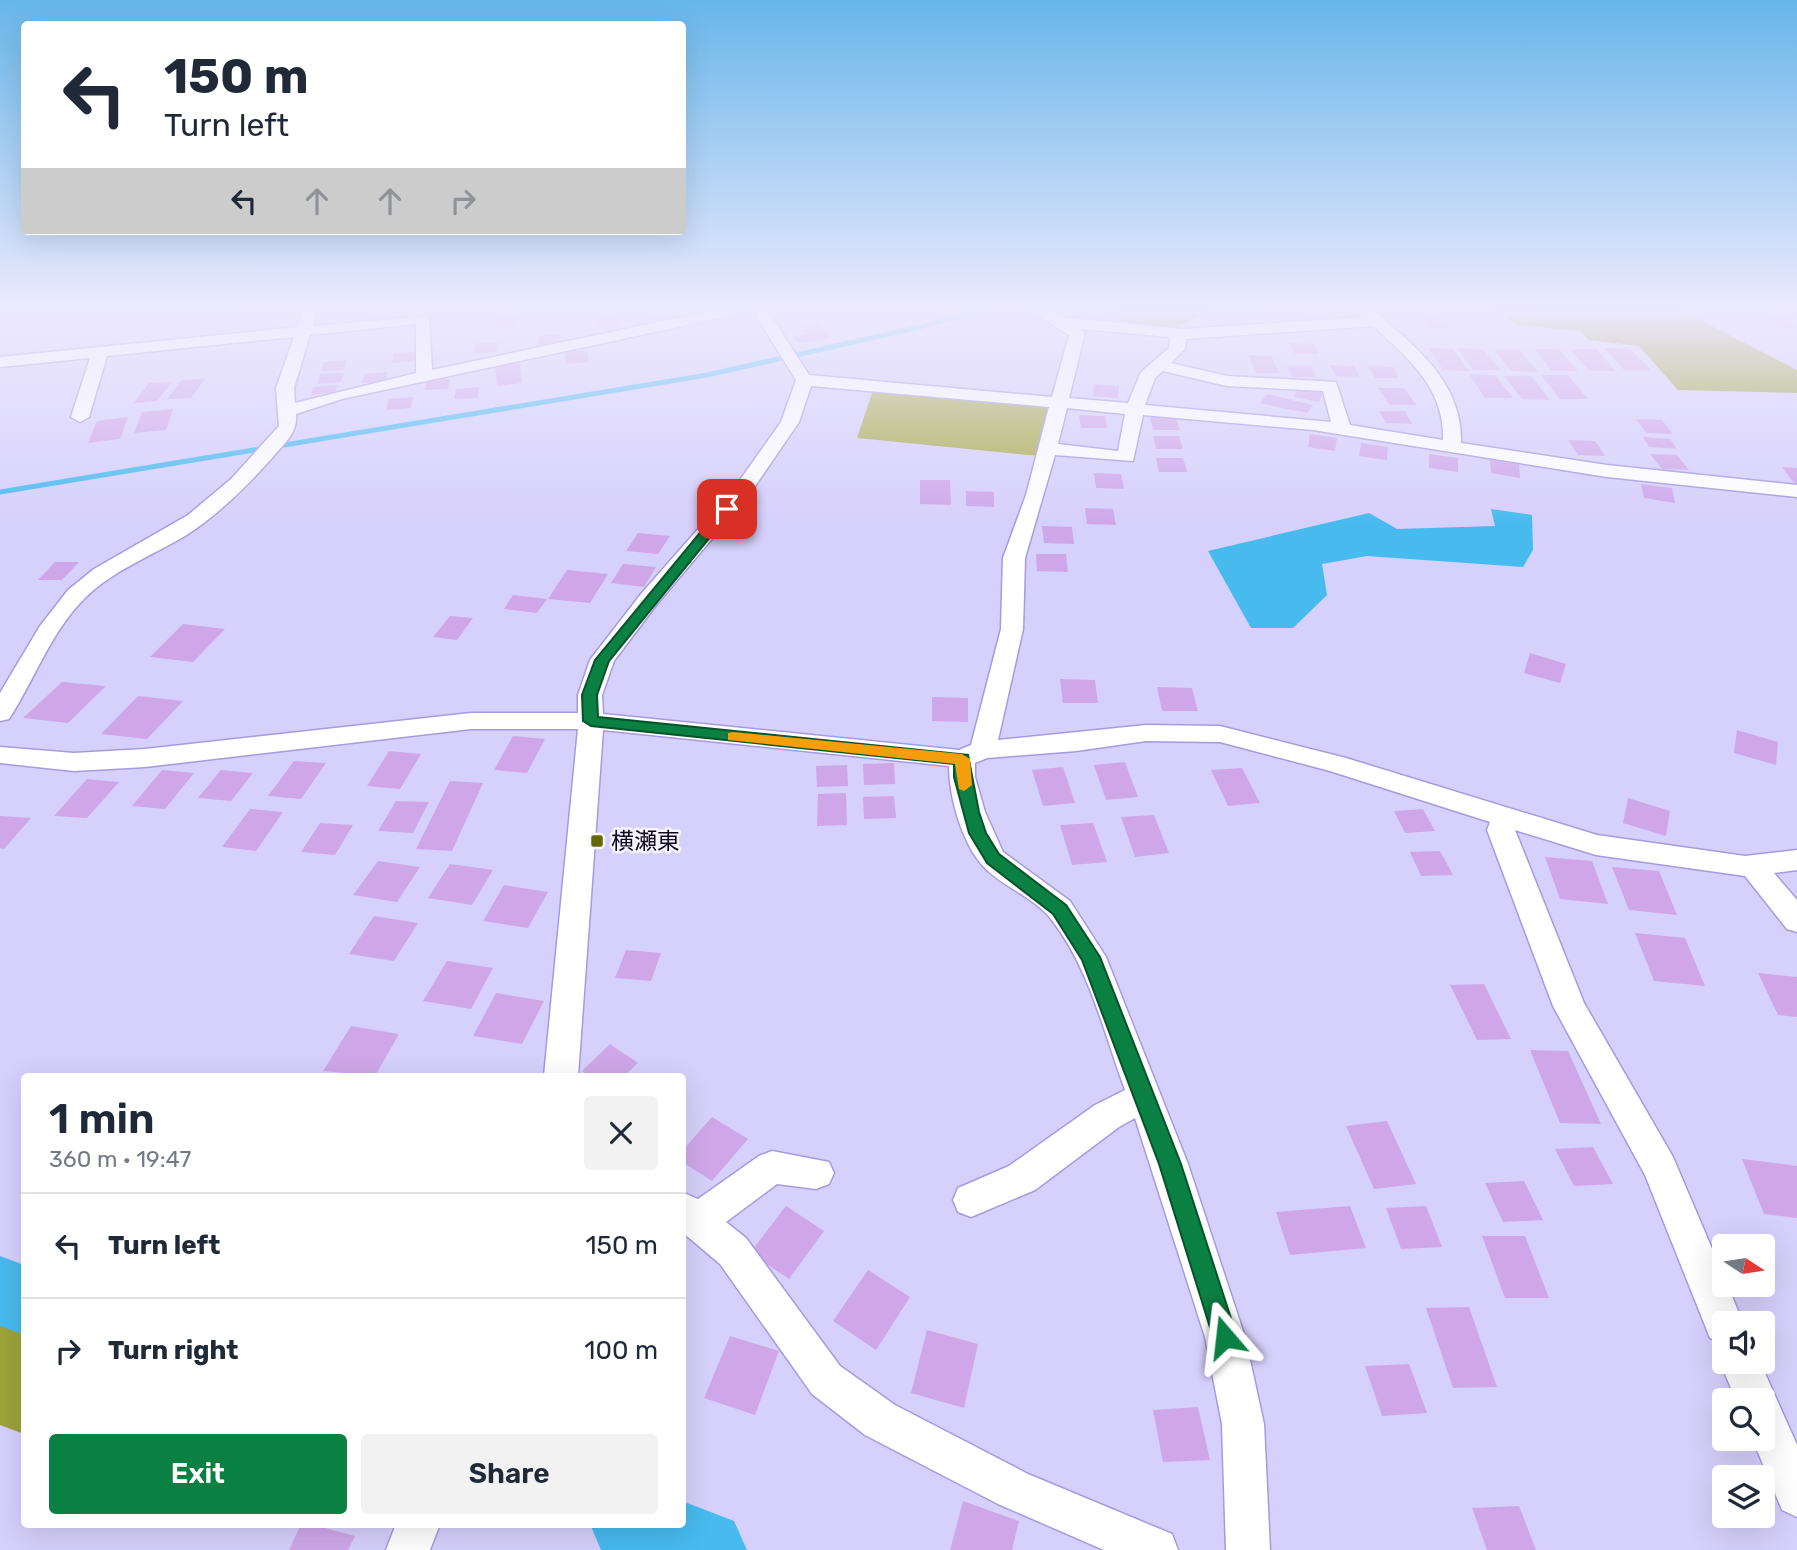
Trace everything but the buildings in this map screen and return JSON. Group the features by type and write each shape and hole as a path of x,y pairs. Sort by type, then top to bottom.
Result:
{"street":[{"path":"80,418 92,380"},
{"path":"0,713 44,636 72,600 92,581 180,530 219,500 271,448 288,427 289,410 285,388 287,380"},
{"path":"289,410 338,395 404,380"},
{"path":"561,1073 591,721 590,695 602,660 649,599 742,491 790,422 794,380"},
{"path":"912,380 1059,402 1342,429 1606,471 1797,491"},
{"path":"1065,380 1048,449 1014,558 1016,604 1012,629 973,755 962,777 978,833 993,859 1060,909 1091,957 1183,1202 1225,1337 1242,1424 1248,1550"},
{"path":"1048,449 1126,457 1135,410 1145,380"},
{"path":"1227,380 1330,386 1342,429"},
{"path":"1435,380 1454,423 1452,446"},
{"path":"0,755 74,762 133,759 471,721 591,721 973,755 1146,733 1220,734 1337,764 1505,819 1596,845 1710,863 1751,864 1797,860"},
{"path":"1505,819 1501,830 1569,1006 1660,1168 1719,1311"},
{"path":"1751,864 1797,921"},
{"path":"971,1200 1022,1178 1107,1116 1144,1097"},
{"path":"817,1173 772,1167 690,1215 733,1251 826,1380 880,1420 1013,1489 1156,1550"},
{"path":"1775,1444 1797,1494"},
{"path":"408,1550 416,1528"}],"shaded area":[{"path":"1669,380 1797,380 1797,393 1678,390"},
{"path":"874,387 1044,404 1051,408 1039,456 857,438"},
{"path":"0,1260 21,1268 21,1433 0,1425"}],"water":[{"path":"1491,509 1532,515 1533,550 1523,567 1367,556 1322,564 1327,595 1293,628 1251,628 1208,551 1369,513 1397,529 1495,526"}],"waterway":[{"path":"0,492 675,380"},
{"path":"0,1291 21,1299"},
{"path":"642,1528 705,1550"}],"slow traffic":[{"path":"733,737 962,759 964,785"}],"place":[{"name":"横瀬東","path":"597,841"}],"route":[{"path":"727,509 649,599 602,660 590,695 591,721 607,725 962,759 962,777 971,812 978,833 993,859 1060,909 1091,957 1170,1164 1225,1337"}]}
